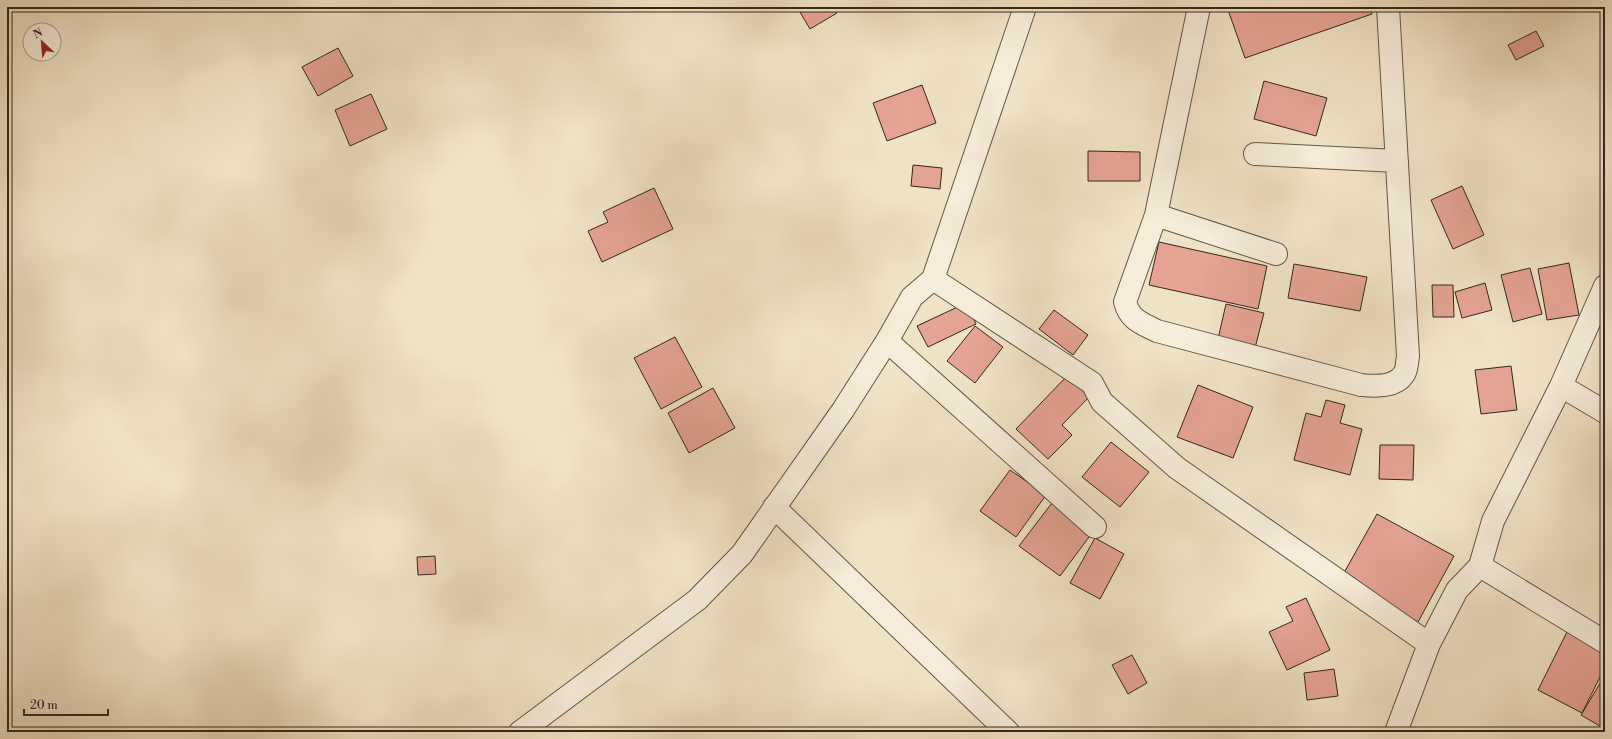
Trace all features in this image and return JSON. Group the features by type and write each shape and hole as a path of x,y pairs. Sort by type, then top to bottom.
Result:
{"street":[{"path":"520,732 697,600 742,554 843,410 887,341 912,297 933,279 1024,7"},
{"path":"1199,7 1156,215 1125,302 1128,313 1139,322 1157,331 1360,385 1379,386 1394,383 1405,374 1408,356 1388,7"},
{"path":"1256,154 1397,161"},
{"path":"1156,215 1276,254"},
{"path":"933,279 1092,383 1102,402 1177,468 1429,644"},
{"path":"1396,732 1429,644 1456,590 1480,566 1493,521 1561,386 1605,286"},
{"path":"887,341 1095,527"},
{"path":"1561,386 1605,412"},
{"path":"774,508 1008,732"},
{"path":"1480,566 1605,642"}],"building":[{"path":"797,7 833,7 837,13 810,29"},
{"path":"1227,7 1370,7 1372,14 1245,58"},
{"path":"1536,31 1544,46 1516,60 1508,45"},
{"path":"338,48 353,76 318,96 302,67"},
{"path":"1264,81 1327,98 1316,136 1254,119"},
{"path":"922,85 936,123 887,141 873,103"},
{"path":"371,94 387,129 350,146 335,110"},
{"path":"1088,151 1140,152 1140,181 1088,181"},
{"path":"913,165 942,168 940,189 911,186"},
{"path":"1462,186 1484,235 1453,249 1431,200"},
{"path":"654,188 673,229 602,262 588,231 608,222 603,212"},
{"path":"1159,242 1267,266 1258,309 1149,285"},
{"path":"1569,263 1579,315 1547,320 1538,269"},
{"path":"1294,264 1367,277 1360,311 1288,298"},
{"path":"1530,268 1542,314 1513,322 1501,275"},
{"path":"1485,283 1492,310 1462,318 1455,292"},
{"path":"1432,285 1453,285 1454,317 1433,317"},
{"path":"966,303 976,324 928,347 917,326"},
{"path":"1226,304 1264,313 1255,348 1218,339"},
{"path":"1054,310 1088,335 1073,355 1039,329"},
{"path":"975,326 1003,347 975,383 947,361"},
{"path":"675,337 702,387 661,409 634,358"},
{"path":"1511,366 1517,410 1481,414 1475,370"},
{"path":"1067,376 1089,397 1062,425 1072,435 1048,459 1016,429"},
{"path":"1198,385 1253,407 1233,458 1177,437"},
{"path":"713,388 735,428 689,453 668,413"},
{"path":"1326,400 1345,405 1340,423 1362,429 1350,475 1294,460 1306,413 1321,417"},
{"path":"1111,442 1149,472 1120,507 1082,477"},
{"path":"1380,445 1414,445 1413,480 1379,479"},
{"path":"1010,470 1046,495 1016,537 980,511"},
{"path":"1055,499 1095,529 1060,576 1019,546"},
{"path":"1377,514 1454,556 1418,622 1340,580"},
{"path":"1095,538 1124,554 1100,599 1070,583"},
{"path":"435,556 436,574 418,575 417,557"},
{"path":"1306,598 1330,650 1287,670 1269,632 1293,621 1286,607"},
{"path":"1569,628 1605,646 1605,667 1582,713 1538,690"},
{"path":"1132,655 1147,683 1128,694 1112,665"},
{"path":"1334,669 1338,696 1307,700 1304,673"},
{"path":"1605,675 1605,729 1581,715"}]}
